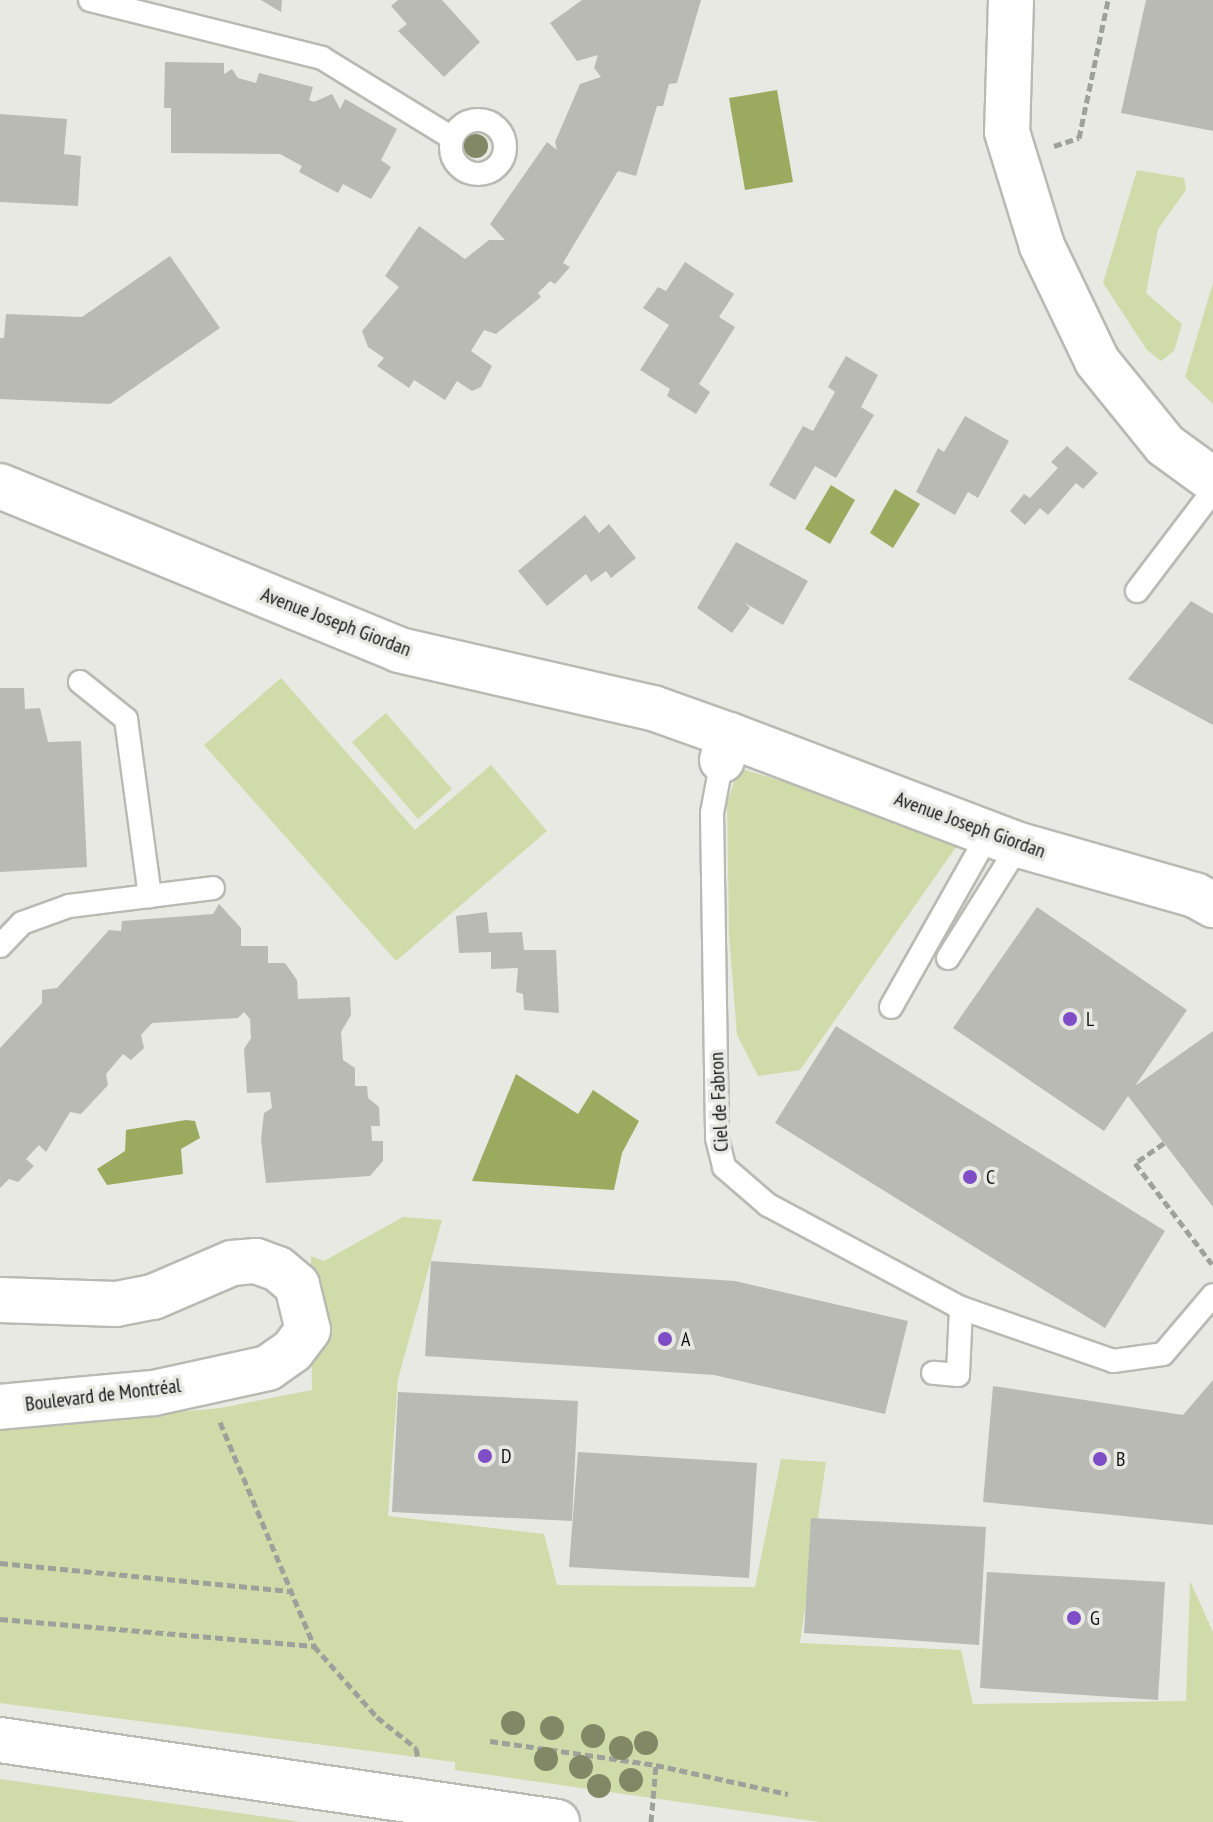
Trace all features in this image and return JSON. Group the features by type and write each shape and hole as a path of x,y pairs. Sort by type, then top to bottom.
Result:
{"street":[{"path":"1011,0 1007,132 1042,246 1097,361 1165,445 1213,480"},
{"name":"Avenue Joseph Giordan","path":"0,486 399,650 653,708 726,748 1004,840 1195,895 1213,905"},
{"name":"Boulevard de Montréal","path":"0,1300 116,1304 153,1297 232,1263 256,1261 278,1269 297,1285 308,1330 292,1351 268,1368 153,1393 0,1407"},
{"path":"0,1740 557,1822"}],"lane":[{"path":"90,0 322,58 452,138"},
{"path":"1137,591 1213,491"},
{"path":"80,682 126,719 150,896"},
{"name":"Ciel de Fabron","path":"726,748 712,813 717,1138 724,1167 768,1205 961,1308 1113,1361 1163,1354 1213,1295"},
{"path":"948,958 1004,840"},
{"path":"891,1007 1004,840"},
{"path":"0,946 22,923 69,906 213,888"},
{"path":"933,1373 958,1375 961,1308"}],"path":[{"path":"1016,159 1079,138 1108,0"},
{"path":"1164,1143 1135,1163 1213,1265"},
{"path":"223,1378 218,1415 314,1646 377,1717 416,1748 424,1802"},
{"path":"0,1563 291,1591"},
{"path":"0,1619 314,1646"},
{"path":"490,1741 656,1765 788,1794"},
{"path":"651,1822 656,1765"}],"shaded area":[{"path":"777,90 793,182 745,190 729,98"},
{"path":"1137,170 1184,178 1186,190 1158,229 1146,293 1182,324 1174,351 1161,361 1147,350 1103,283"},
{"path":"1213,283 1213,404 1185,377"},
{"path":"831,485 855,500 830,544 805,529"},
{"path":"895,489 920,504 893,548 870,533"},
{"path":"281,678 415,830 491,765 547,831 396,961 204,745"},
{"path":"386,713 452,789 418,819 352,742"},
{"path":"739,768 963,837 800,1070 758,1076 737,1035 729,934 727,803"},
{"path":"516,1074 578,1114 593,1090 639,1121 622,1153 614,1190 472,1181"},
{"path":"195,1121 200,1138 181,1149 183,1174 107,1185 97,1169 125,1151 126,1130"},
{"path":"403,1217 442,1220 398,1379 388,1516 544,1534 557,1585 755,1587 781,1459 826,1462 800,1643 961,1650 973,1704 1186,1701 1190,1581 1213,1632 1213,1822 820,1822 455,1770 455,1762 0,1703 0,1429 220,1408 312,1390 311,1256 324,1261"},
{"path":"0,1779 301,1822 0,1822"}],"building":[{"path":"261,0 282,0 281,12"},
{"path":"398,0 442,0 480,42 444,77 398,31 407,24 391,6"},
{"path":"582,0 701,0 677,83 669,84 663,106 657,106 636,176 618,171 563,263 570,267 555,284 550,281 538,293 541,297 496,334 484,330 471,351 492,366 481,387 472,391 457,381 445,400 414,380 409,388 377,366 384,358 368,347 362,331 399,287 385,276 419,226 465,259 489,240 505,240 490,224 547,142 557,150 555,142 580,84 601,77 594,68 598,55 577,61 550,23"},
{"path":"1146,0 1213,0 1213,131 1121,113"},
{"path":"165,62 224,63 224,74 232,69 238,78 256,83 259,73 313,87 309,100 314,102 332,94 340,109 345,99 397,129 381,160 391,167 371,199 343,184 338,193 299,172 302,166 280,154 171,153 171,108 164,108"},
{"path":"0,114 67,119 64,154 81,156 78,206 0,202"},
{"path":"170,256 220,328 110,404 0,399 0,338 4,338 6,314 82,317"},
{"path":"685,262 734,294 719,317 735,327 699,384 710,392 696,414 667,396 670,389 640,370 669,325 643,308 658,287 666,291"},
{"path":"846,356 878,375 861,407 874,415 836,478 815,466 795,500 769,485 803,426 813,431 835,392 828,387"},
{"path":"965,416 1009,441 978,498 968,492 955,515 916,492 938,448 944,452"},
{"path":"1067,446 1098,473 1083,489 1076,483 1048,515 1040,508 1025,525 1010,511 1024,494 1030,498 1058,468 1051,462"},
{"path":"585,515 599,533 609,524 636,558 611,578 606,571 591,582 586,574 547,606 518,571"},
{"path":"736,542 808,581 783,625 745,603 750,608 732,633 697,608"},
{"path":"1191,601 1213,614 1213,725 1128,679"},
{"path":"0,688 24,688 25,709 40,708 48,742 81,741 87,867 0,872"},
{"path":"219,904 241,928 241,946 268,946 268,963 285,963 297,980 298,999 350,997 351,1015 341,1032 343,1060 355,1068 355,1086 367,1086 368,1098 379,1107 380,1126 371,1126 372,1141 383,1141 383,1161 370,1176 266,1183 261,1139 264,1113 272,1108 270,1092 247,1093 244,1049 251,1038 250,1019 244,1012 238,1018 152,1023 141,1035 144,1048 131,1060 123,1054 106,1074 108,1085 81,1114 70,1112 46,1152 39,1145 26,1159 34,1166 18,1182 9,1179 0,1188 0,1048 42,1003 42,990 57,988 109,930 121,931 122,921 213,914"},
{"name":"L","path":"1037,907 1187,1010 1135,1086 1213,1031 1213,1207 1128,1096 1104,1131 953,1028"},
{"path":"487,912 489,933 522,932 524,950 556,950 559,1013 524,1010 523,994 516,992 518,968 491,969 491,952 459,953 456,916"},
{"name":"C","path":"836,1026 1165,1231 1105,1328 775,1123"},
{"name":"A","path":"431,1261 735,1281 908,1321 885,1414 714,1375 425,1356"},
{"name":"B","path":"1213,1380 1213,1525 983,1502 993,1386 1183,1415"},
{"name":"D","path":"398,1392 578,1401 572,1521 392,1512"},
{"path":"578,1452 757,1463 749,1578 569,1567"},
{"path":"811,1518 986,1527 979,1645 804,1633"},
{"name":"G","path":"987,1572 1165,1582 1158,1700 980,1688"}],"place":[{"name":"L","path":"1070,1019"},
{"name":"C","path":"970,1177"},
{"name":"A","path":"665,1339"},
{"name":"D","path":"485,1456"},
{"name":"B","path":"1100,1459"},
{"name":"G","path":"1074,1618"}]}
